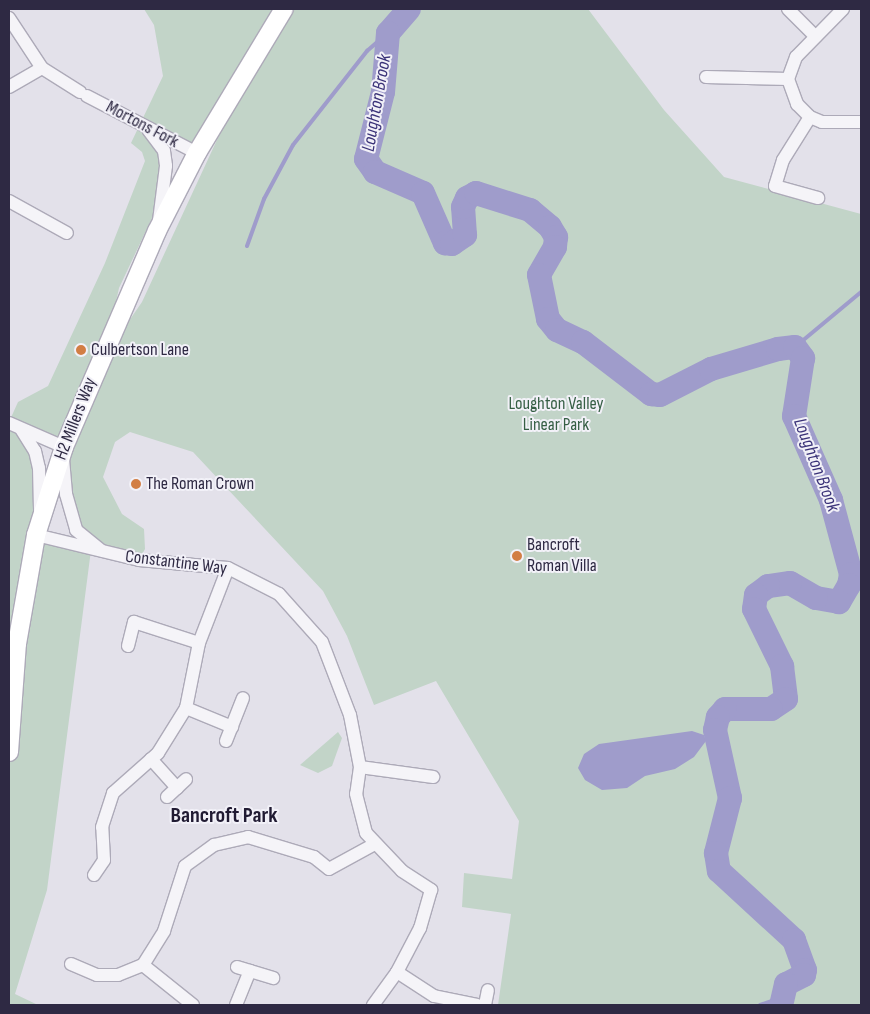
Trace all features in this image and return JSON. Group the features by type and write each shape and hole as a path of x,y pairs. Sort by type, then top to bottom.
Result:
{"street":[{"name":"H2 Millers Way","path":"9,752 17,644 38,528 63,449 127,294 157,231 197,153 284,9"},
{"path":"788,9 815,36"},
{"path":"843,9 796,57 788,79 797,104 810,117 822,122 861,122"},
{"name":"Mortons Fork","path":"9,18 42,68 83,94 147,129 197,153"},
{"path":"9,87 42,68"},
{"path":"706,77 788,79"},
{"path":"810,117 782,160 776,186 818,198"},
{"path":"147,129 164,152 166,166 157,231"},
{"path":"9,200 66,233"},
{"path":"9,424 63,449 66,494 76,530 103,552"},
{"path":"21,429 35,451 39,468 38,528"},
{"name":"Constantine Way","path":"38,528 103,552 139,560 228,568 279,594 322,642 350,715 360,767 356,794 366,833 373,845 431,890 430,902 397,972"},
{"path":"94,875 104,860 102,827 113,793 151,759 186,708 199,643 228,568"},
{"path":"128,646 134,622 199,643"},
{"path":"226,741 244,698"},
{"path":"186,708 232,727"},
{"path":"151,759 172,793 186,779"},
{"path":"360,767 433,777"},
{"path":"71,964 97,975 118,975 143,965 164,931 185,866 214,845 248,837 314,857 329,869 373,845"},
{"path":"143,965 193,1005"},
{"path":"236,1005 244,969 273,978"},
{"path":"373,1005 397,972 434,996 477,1005"},
{"path":"485,1005 488,990"}],"green space":[{"name":"Loughton Valley Linear Park","path":"144,9 588,9 664,110 724,177 861,214 861,1005 498,1005 511,914 462,907 464,873 512,879 519,821 436,681 374,705 347,636 323,591 193,452 130,432 115,442 103,477 122,514 144,529 145,549 139,560 103,552 76,530 62,451 22,429 35,451 36,535 91,550 47,890 15,994 38,1005 9,1005 9,422 18,402 48,386 105,263 145,161 142,152 131,143 163,76 154,25","holes":["265,36 142,302 104,357 119,288 153,216 166,166 149,130 197,153"]},
{"path":"338,732 342,738 332,766 318,773 300,765"}],"shaded area":[{"path":"692,731 704,735 706,741 694,757 675,769 645,776 627,788 602,790 585,780 578,768 584,754 599,744"}],"waterway":[{"name":"Loughton Brook","path":"409,9 388,33 383,92 366,159 375,172 423,193 445,243 452,244 465,235 463,207 467,198 476,193 530,210 550,227 556,237 555,247 539,275 548,319 557,330 583,342 651,394 660,395 711,369 778,349 795,347 803,358 794,416 831,500 851,574 849,585 839,602 816,598 790,583 768,586 756,595 754,609 782,666 786,699 771,709 725,709 718,717 715,730 730,798 716,853 719,871 794,940 805,970 804,975 786,984 781,1005"},
{"path":"247,246 264,199 293,145 367,51 388,33"},
{"path":"795,347 861,292"},
{"path":"760,1005 780,998"}],"place":[{"name":"Culbertson Lane","path":"81,350"},
{"name":"The Roman Crown","path":"136,484"},
{"name":"Bancroft Roman Villa","path":"517,556"}],"district":[{"name":"Bancroft Park","path":"224,816"}]}
